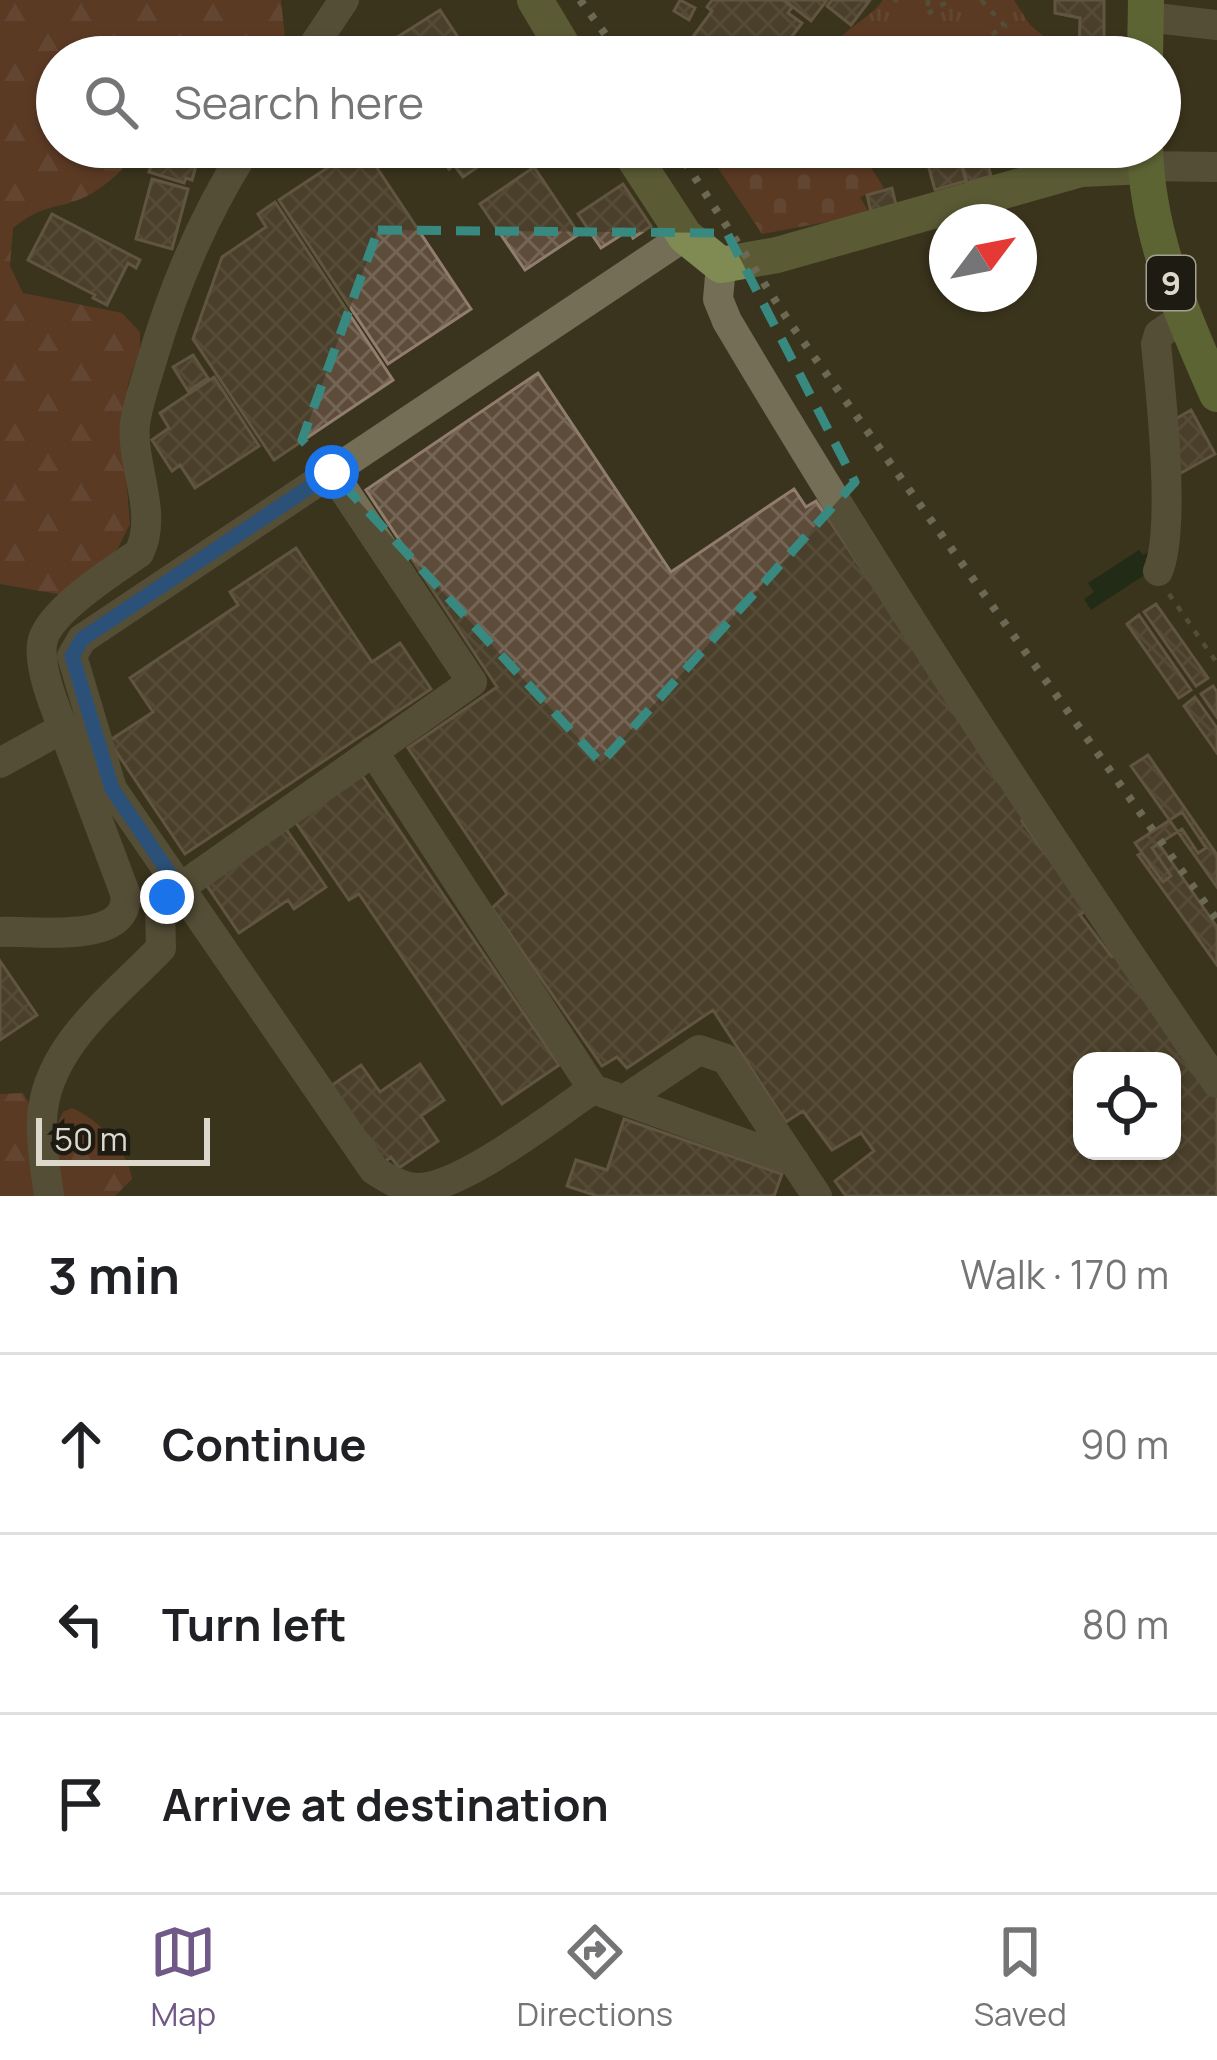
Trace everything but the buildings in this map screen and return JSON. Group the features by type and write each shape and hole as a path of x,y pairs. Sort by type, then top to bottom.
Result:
{"highway":[{"name":"9","path":"1147,168 1153,218 1183,318 1217,394"}],"main road":[{"path":"535,0 556,36"},
{"path":"641,168 685,236 727,266 1091,168"}],"street":[{"path":"320,36 344,0"},
{"path":"1146,9 1217,25"},
{"path":"1181,162 1217,167"},
{"path":"0,932 99,928 118,920 127,907 63,728 43,657 45,633 56,616 139,553 144,542 147,524 135,446 138,407 188,258 234,168"},
{"path":"593,1089 475,1167 422,1188 374,1171 112,789 72,656 82,639 685,236"},
{"path":"727,266 718,299 727,321 837,506 1090,898 1217,1083"},
{"path":"1158,572 1164,549 1165,482 1157,338 1183,318"},
{"path":"49,1196 41,1122 51,1076 69,1044 161,948 160,908 178,886 472,682 332,472"},
{"path":"0,763 63,728"},
{"path":"373,751 593,1089 795,1162"},
{"path":"625,1100 699,1050 726,1059 818,1196"}],"path":[{"path":"928,0 927,14 950,0"},
{"path":"981,0 1005,26 990,36"},
{"path":"1158,572 1217,663"}],"highlighted area":[{"path":"378,230 727,233 855,482 601,763 302,440"}],"green space":[{"path":"0,0 281,0 285,36 36,36 36,168 122,168 92,193 41,211 13,228 10,266 23,293 122,313 140,332 140,349 128,384 123,442 130,524 118,548 69,596 0,584"},
{"path":"883,0 1014,0 1044,36 843,36"},
{"path":"718,168 871,168 884,188 860,197 870,214 762,234"},
{"path":"23,1093 50,1140 63,1112 72,1108 92,1120 118,1147 132,1179 115,1196 0,1196 0,1094"}],"shaded area":[{"path":"1159,545 1145,559 1152,570 1091,610 1084,599 1094,592 1088,583 1139,550 1143,555"}],"railway":[{"path":"580,0 607,36"},
{"path":"689,168 790,323 1217,920"}],"route":[{"path":"167,897 178,886 112,789 72,656 82,639 332,472"}]}
